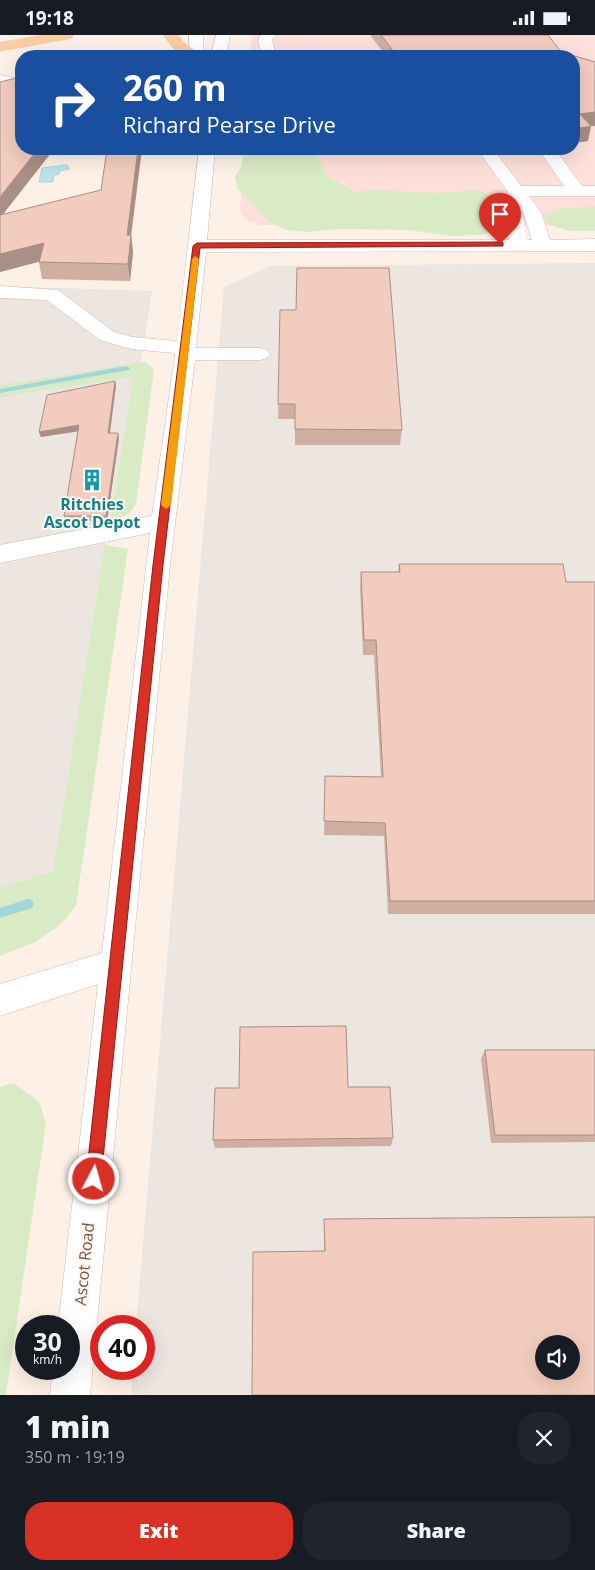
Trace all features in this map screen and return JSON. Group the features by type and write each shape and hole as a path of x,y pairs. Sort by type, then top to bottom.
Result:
{"main road":[{"path":"0,47 66,35"},
{"path":"171,35 177,45 186,50"}],"street":[{"path":"196,35 196,50"},
{"path":"220,50 223,35"},
{"path":"268,50 265,40 270,35"},
{"path":"0,80 9,81 13,84 7,91 0,92"},
{"name":"Ascot Road","path":"70,1395 164,522 206,155"},
{"path":"490,155 532,212 543,245"},
{"path":"551,155 577,191"},
{"path":"516,191 512,213 519,244"},
{"path":"516,191 595,191"},
{"path":"197,246 595,245"},
{"path":"0,292 51,294 107,336 131,343 185,351 260,354"},
{"path":"0,554 164,522"},
{"path":"0,1000 118,963"}],"shaded area":[{"path":"252,35 595,35 595,226 260,225 245,220 240,211 245,155 580,155 580,50 250,50"},
{"path":"595,263 595,1395 131,1395 132,1380 155,1380 155,1315 137,1315 224,287 270,266"},
{"path":"0,286 152,291 141,362 133,377 53,871 0,888"}],"green space":[{"path":"243,155 318,155 327,176 356,192 374,190 435,193 481,190 492,199 502,221 497,229 481,235 453,236 408,230 338,229 308,232 286,230 270,222 237,188 235,176 242,165"},
{"path":"595,207 595,231 569,231 548,224 544,216 562,208"},
{"path":"146,362 154,370 136,504 129,514 110,522 133,377 0,397 0,385"},
{"path":"105,545 128,549 76,906 60,925 35,942 0,956 0,888 53,871"},
{"path":"14,1083 39,1102 46,1123 18,1315 15,1315 15,1334 6,1395 0,1395 0,1087"}],"water":[{"path":"67,165 69,169 59,171 59,174 54,175 53,182 39,182 42,168"}],"building":[{"path":"381,35 548,35 559,50 392,50"},
{"path":"580,58 595,62 595,112 580,114"},
{"path":"15,78 15,155 33,155 0,197 0,82"},
{"path":"580,114 591,126 580,128"},
{"path":"106,155 137,155 127,235 131,235 128,264 39,262 44,243 0,254 0,215 101,190"},
{"path":"297,268 389,268 402,430 295,429 295,404 278,404 280,310 296,310"},
{"path":"115,381 108,433 118,433 106,516 64,516 79,425 39,432 47,395"},
{"path":"399,564 563,564 566,582 595,582 595,901 390,901 385,823 324,821 325,776 383,777 376,640 364,640 361,572 400,572"},
{"path":"346,1026 348,1087 390,1087 393,1138 213,1140 215,1088 239,1088 240,1027"},
{"path":"485,1050 595,1050 595,1135 495,1135"},
{"path":"595,1217 595,1395 252,1395 253,1252 325,1251 324,1219"}],"waterway":[{"path":"0,391 126,368"},
{"path":"0,913 28,904"}],"slow traffic":[{"path":"166,505 195,259"}],"place":[{"name":"Ritchies Ascot Depot","path":"92,480"}],"route":[{"path":"94,1179 158,565 197,246 500,244"}]}
